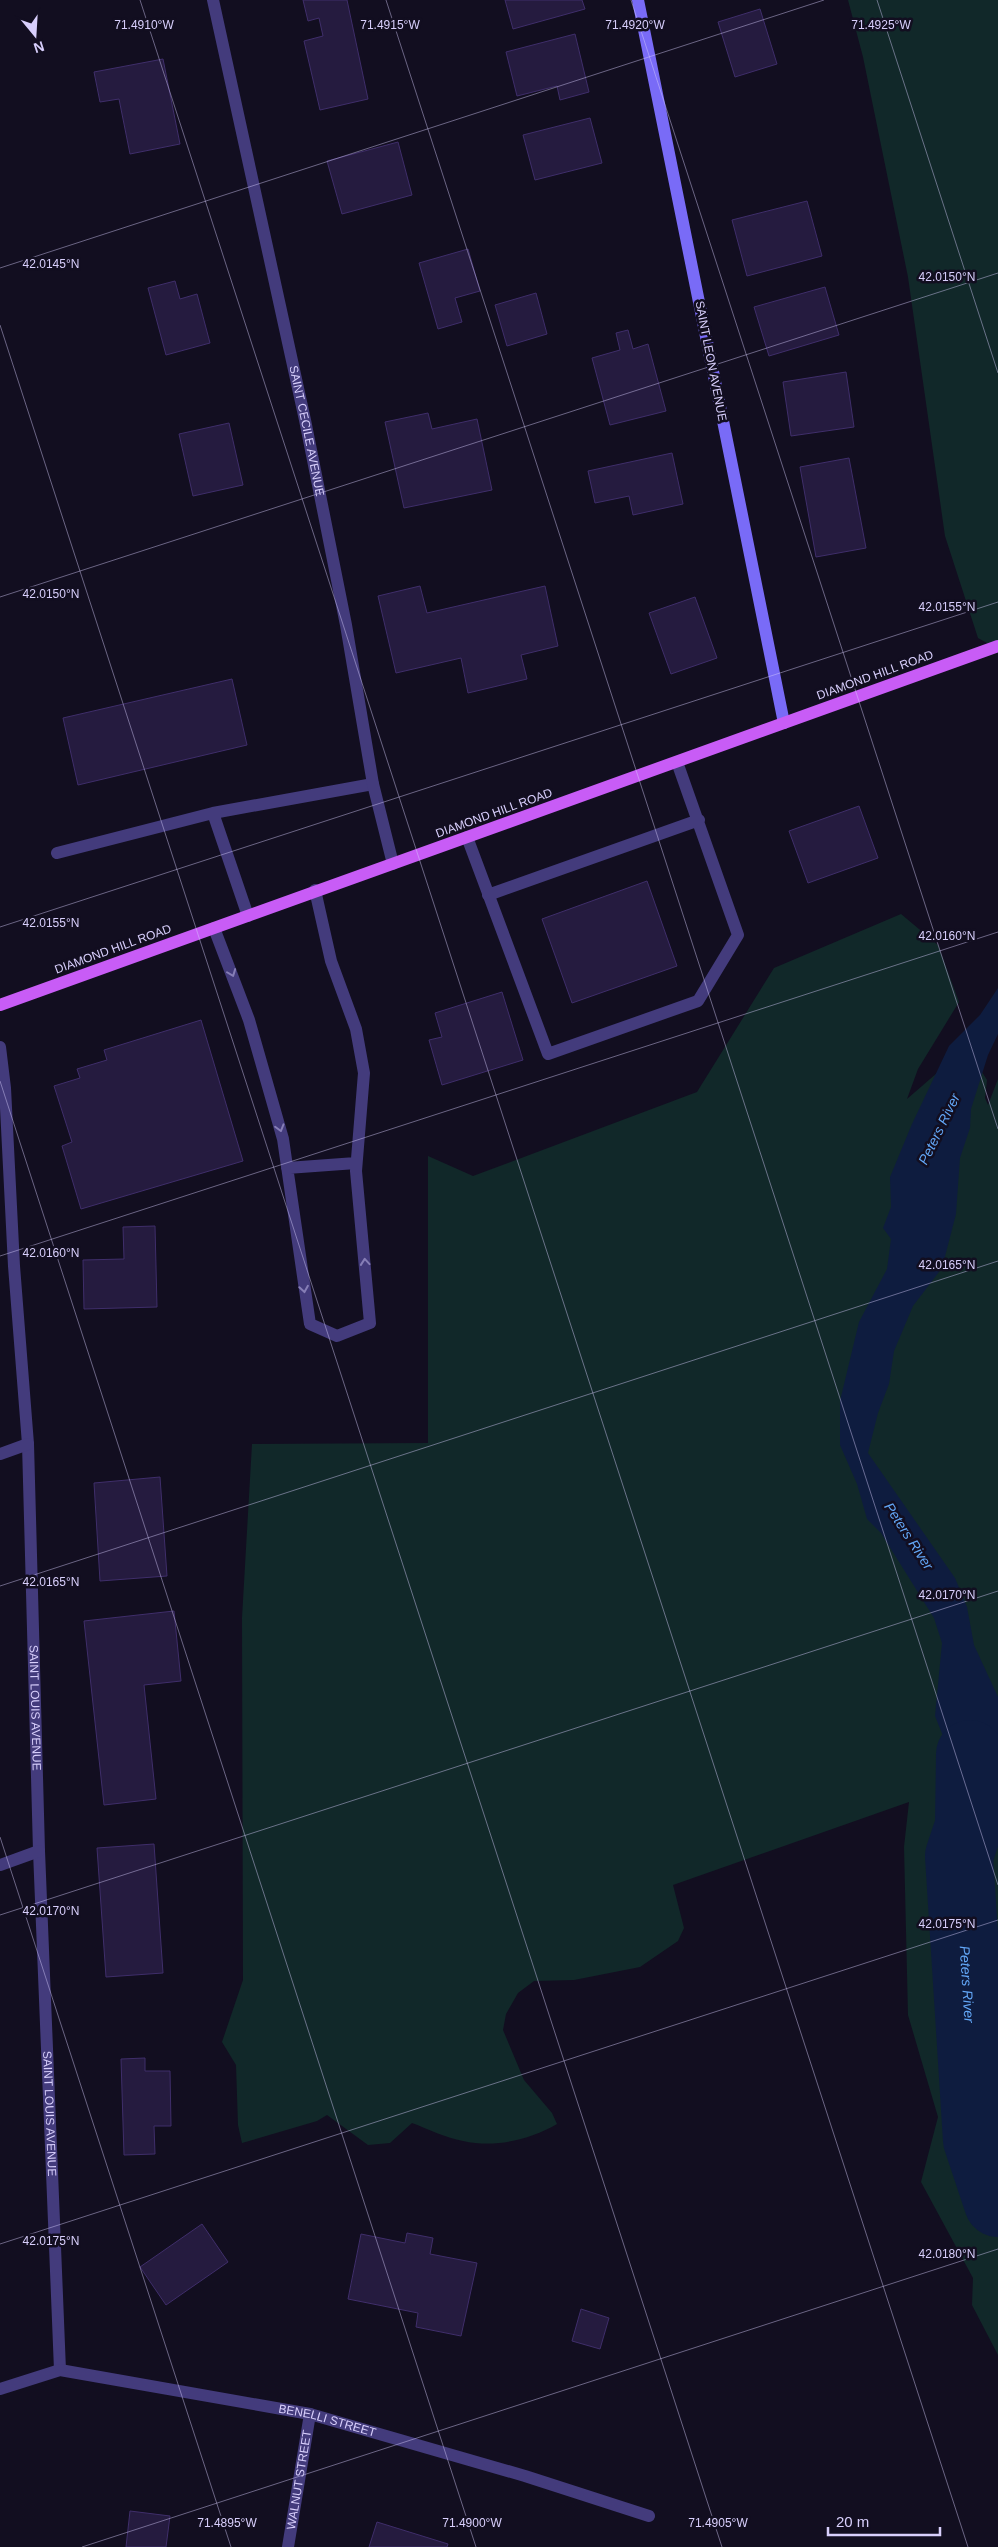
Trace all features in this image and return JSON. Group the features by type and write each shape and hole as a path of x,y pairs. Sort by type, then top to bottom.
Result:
{"main road":[{"name":"DIAMOND HILL ROAD","path":"0,1005 315,890 393,864 998,646"}],"street":[{"name":"SAINT CECILE AVENUE","path":"213,0 305,420 346,625 373,784 393,864"},
{"name":"SAINT LEON AVENUE","path":"638,0 784,723"},
{"path":"467,837 548,1054 698,1001 738,935 677,762"},
{"path":"56,853 213,813 373,784"},
{"path":"213,813 248,916"},
{"path":"488,895 699,820"},
{"path":"214,928 249,1020 283,1139 310,1324 337,1336 370,1323 356,1163 364,1073 356,1029 331,961 315,890"},
{"name":"SAINT LOUIS AVENUE","path":"0,1047 5,1088 14,1266 28,1444 39,1851 60,2370"},
{"path":"287,1168 356,1163"},
{"path":"0,1454 28,1444"},
{"path":"0,1865 39,1851"},
{"name":"BENELLI STREET","path":"0,2389 60,2370 310,2414 525,2476 649,2516"},
{"name":"WALNUT STREET","path":"288,2547 310,2414"}],"green space":[{"path":"848,0 998,0 998,649 978,638 945,536 908,277 863,57"},
{"path":"901,914 938,945 959,1002 918,1069 907,1099 937,1073 975,1061 987,1080 985,1098 988,1105 998,1079 998,2355 972,2305 973,2278 921,2182 938,2117 908,2015 904,1847 909,1802 673,1885 684,1928 678,1941 640,1967 574,1980 534,1981 518,1993 506,2014 503,2030 524,2080 552,2113 557,2124 524,2138 500,2143 475,2143 450,2138 412,2123 390,2143 368,2145 327,2115 317,2121 242,2143 238,2125 236,2065 222,2042 243,1980 242,1618 252,1444 428,1443 428,1156 473,1176 697,1092 774,968"}],"water":[{"path":"998,988 998,1034 988,1055 971,1109 970,1128 960,1158 956,1214 942,1268 913,1306 894,1351 889,1384 878,1413 868,1453 955,1578 967,1607 974,1645 998,1697 998,1791 996,1796 998,1834 942,1853 941,1836 951,1790 953,1761 935,1716 942,1643 934,1618 881,1533 867,1519 857,1484 840,1445 840,1401 859,1322 887,1269 891,1239 883,1228 891,1207 890,1177 912,1124 949,1046 980,1015"}],"building":[{"path":"303,0 347,0 368,99 320,110 304,41 323,36 319,18 308,21"},
{"path":"505,0 582,0 585,9 513,29"},
{"path":"760,9 777,64 735,77 718,22"},
{"path":"575,34 589,92 560,100 557,86 517,96 506,52"},
{"path":"163,59 180,144 130,154 119,99 100,102 94,72"},
{"path":"590,118 602,163 535,180 523,135"},
{"path":"398,142 412,195 342,214 327,161"},
{"path":"807,201 822,256 747,276 732,220"},
{"path":"468,249 480,291 455,298 462,322 438,329 419,263"},
{"path":"175,281 180,299 197,294 210,343 166,355 148,288"},
{"path":"825,287 839,335 769,356 754,307"},
{"path":"536,293 547,334 507,346 495,305"},
{"path":"628,330 633,349 648,344 666,411 610,425 592,358 620,350 616,333"},
{"path":"846,372 854,427 791,436 783,382"},
{"path":"428,413 432,429 477,419 492,490 404,508 385,422"},
{"path":"229,423 243,485 193,496 179,434"},
{"path":"672,453 683,504 633,515 629,496 595,503 588,471"},
{"path":"849,458 866,548 816,557 800,467"},
{"path":"420,586 427,613 545,586 558,646 521,655 527,679 468,693 461,658 396,673 378,596"},
{"path":"695,597 717,658 671,674 649,613"},
{"path":"232,679 247,745 78,785 63,718"},
{"path":"859,806 878,858 808,883 789,831"},
{"path":"647,881 677,966 572,1003 542,919"},
{"path":"502,992 523,1060 442,1085 429,1040 442,1037 435,1013"},
{"path":"201,1020 243,1161 81,1209 62,1146 72,1142 54,1086 80,1078 77,1069 107,1060 104,1050"},
{"path":"155,1226 157,1307 84,1309 83,1260 124,1259 123,1227"},
{"path":"160,1477 167,1576 100,1581 94,1483"},
{"path":"174,1611 181,1681 144,1685 156,1799 104,1805 84,1621"},
{"path":"154,1844 163,1973 106,1977 97,1848"},
{"path":"145,2058 145,2071 170,2071 171,2126 154,2126 155,2154 124,2155 121,2059"},
{"path":"202,2224 228,2262 166,2305 140,2267"},
{"path":"407,2233 433,2238 430,2254 477,2263 461,2336 416,2327 418,2313 348,2299 361,2234 405,2243"},
{"path":"581,2309 609,2318 600,2349 572,2341"},
{"path":"130,2511 170,2516 166,2547 126,2547"},
{"path":"377,2522 448,2544 447,2547 369,2547"}],"waterway":[{"name":"Peters River","path":"970,1754 969,1826 959,1856 977,2140 998,2203"}]}
